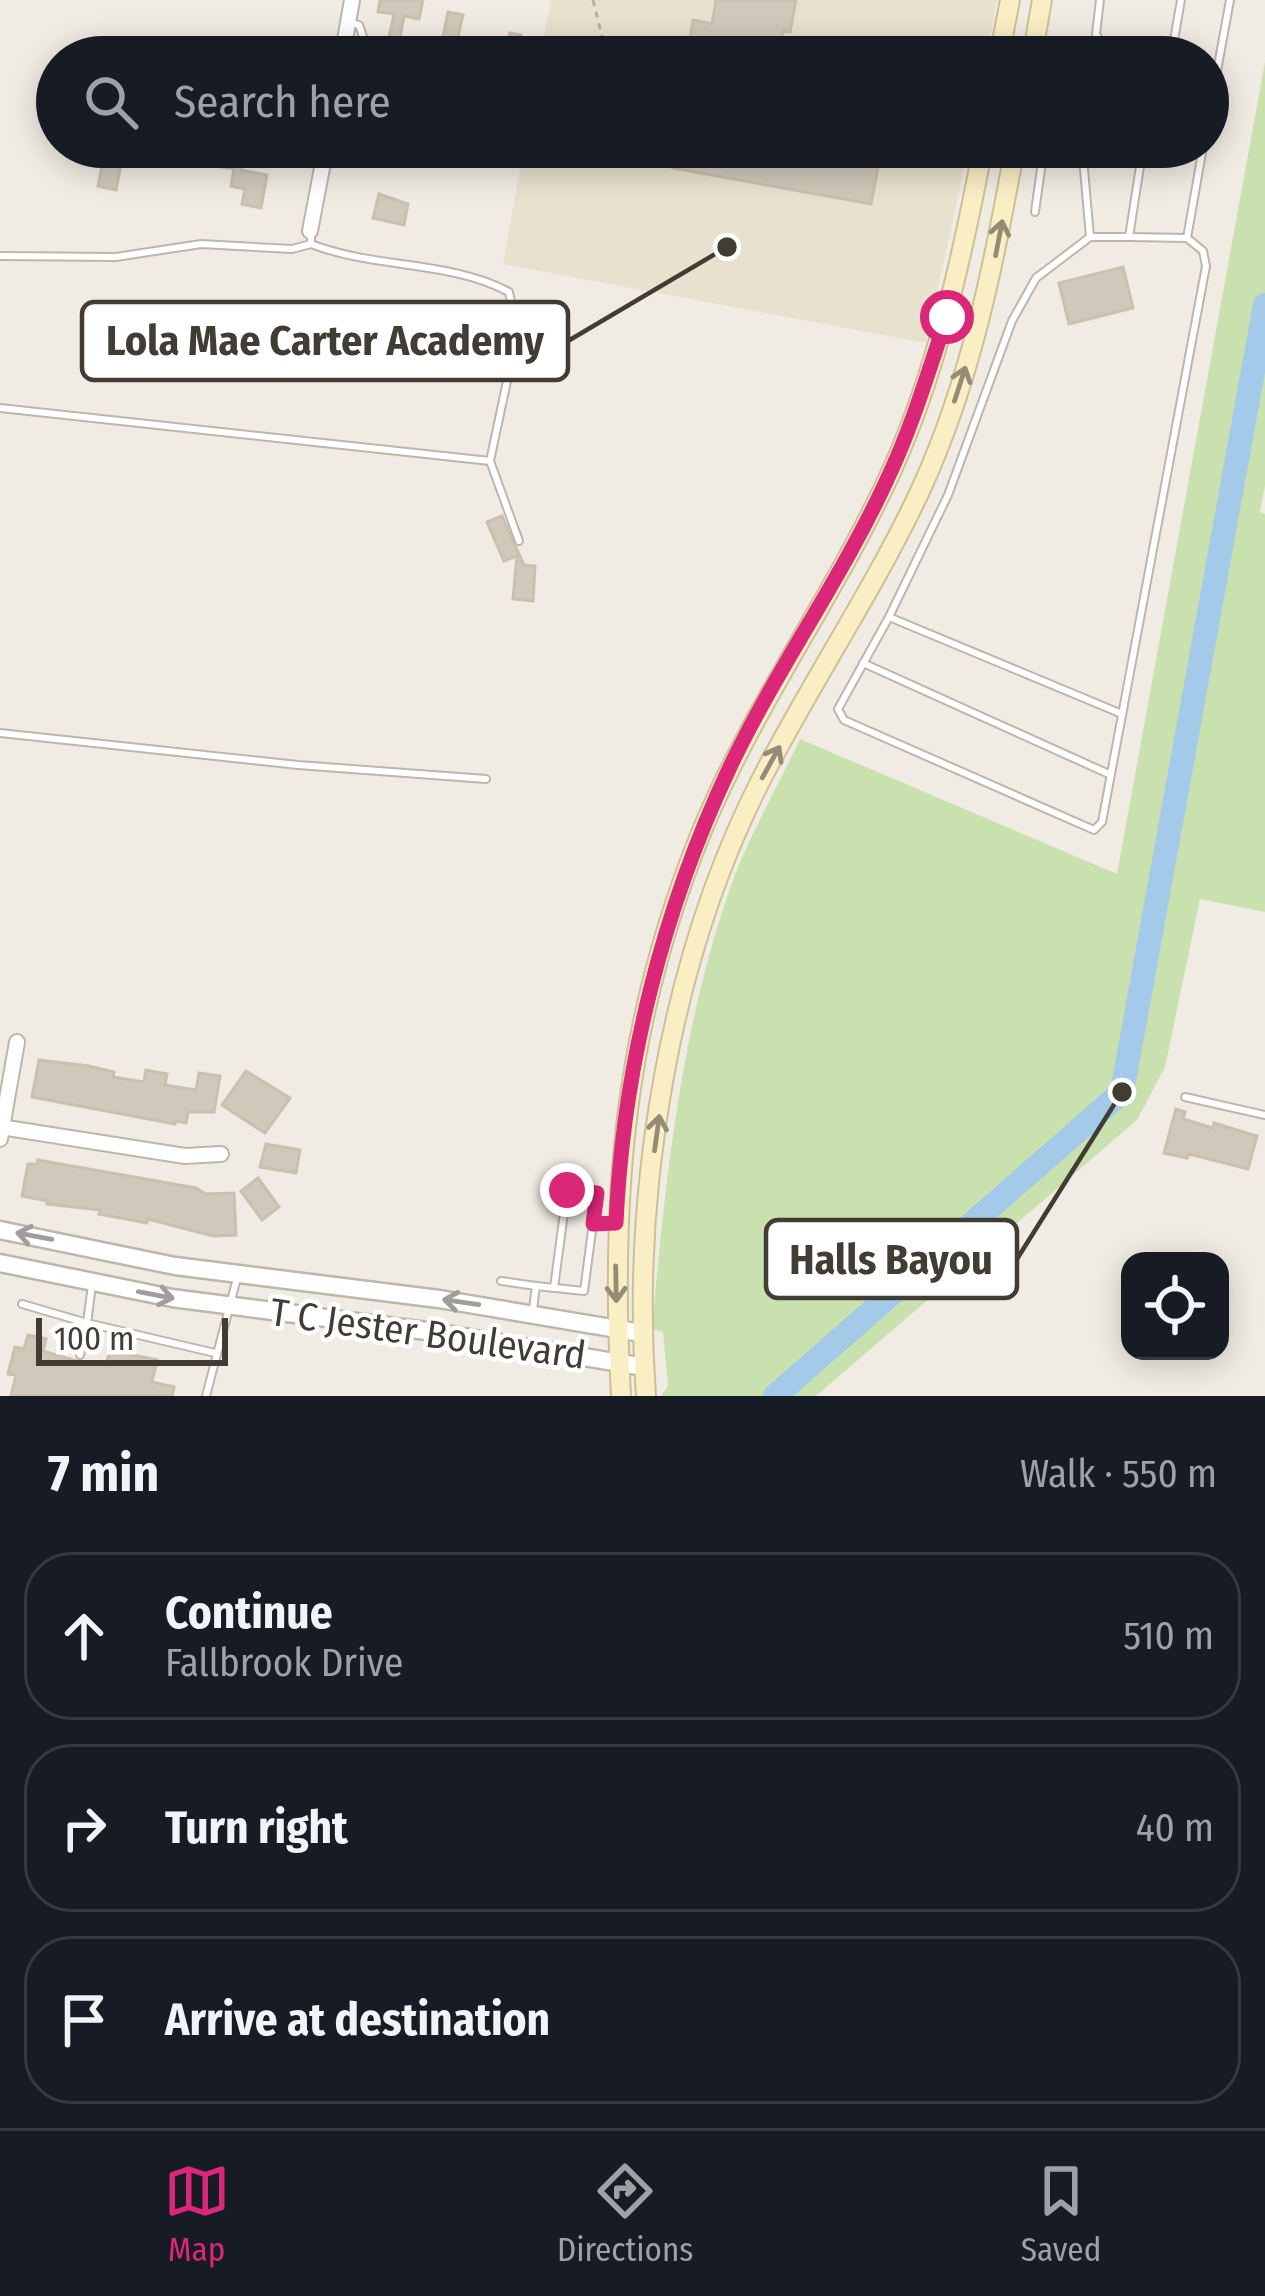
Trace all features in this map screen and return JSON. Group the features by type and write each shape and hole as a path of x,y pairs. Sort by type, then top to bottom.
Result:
{"main road":[{"path":"1003,36 1010,0"},
{"path":"1036,36 1042,0"},
{"path":"621,1396 616,1223 626,1116 645,1013 672,915 732,763 891,472 947,317 978,168"},
{"path":"646,1396 641,1333 644,1239 668,1063 704,926 762,778 921,488 979,328 1012,168"},
{"path":"947,317 979,328"}],"street":[{"path":"346,36 352,0"},
{"path":"311,237 322,168"},
{"path":"17,1042 1,1131 184,1156 220,1154"},
{"name":"T C Jester Boulevard","path":"0,1230 238,1275 533,1312 641,1333"},
{"name":"T C Jester Boulevard","path":"0,1263 230,1307 456,1335 644,1367"}],"lane":[{"path":"1097,36 1100,0"},
{"path":"1175,36 1181,0"},
{"path":"1223,36 1230,0"},
{"path":"348,22 359,25 366,36"},
{"path":"1035,212 1041,168"},
{"path":"1084,168 1090,237"},
{"path":"1129,237 1140,168"},
{"path":"1187,238 1199,168"},
{"path":"0,256 116,257 201,244 292,249 311,237 342,256 483,278 509,292 517,334 490,461 519,541"},
{"path":"1090,237 1129,237 1187,238 1203,251 1207,266 1102,821 1094,830 844,720 838,709 948,495 1012,321 1036,278 1090,237"},
{"path":"0,408 490,461"},
{"path":"889,617 1122,714"},
{"path":"863,663 1111,775"},
{"path":"0,733 298,765 486,779"},
{"path":"1185,1097 1265,1114"},
{"path":"501,1281 536,1286 554,1288 584,1291 585,1253 597,1193 567,1190 566,1233 554,1288"},
{"path":"563,1216 574,1217"},
{"path":"577,1269 587,1270"},
{"path":"206,1396 238,1275"},
{"path":"80,1355 92,1282"},
{"path":"533,1312 536,1286"},
{"path":"22,1304 215,1353"}],"path":[{"path":"593,0 602,36"}],"shaded area":[{"path":"551,0 997,0 990,36 544,36"},
{"path":"520,168 964,168 926,343 503,264"}],"green space":[{"path":"1265,62 1265,486 1260,512 1265,514 1265,912 1200,899 1165,1067 1137,1120 816,1396 661,1396 668,1386 663,1332 652,1329 657,1274 677,1110 697,1003 734,877 800,739 1117,874"}],"building":[{"path":"380,0 423,0 419,19 404,16 400,36 389,36 394,14 378,12"},
{"path":"716,0 796,0 790,32 783,31 782,36 690,36 693,20 712,24"},
{"path":"448,12 463,15 458,36 443,36"},
{"path":"102,168 120,168 116,190 98,186"},
{"path":"228,168 241,168 267,175 261,208 242,204 245,189 231,186 234,169"},
{"path":"673,168 878,168 871,204"},
{"path":"379,194 408,204 404,225 373,218"},
{"path":"1123,267 1133,308 1069,324 1059,283"},
{"path":"502,516 524,565 535,566 533,601 513,599 517,556 504,561 487,522"},
{"path":"39,1060 89,1066 114,1072 113,1077 144,1082 146,1070 167,1074 165,1085 196,1090 199,1073 220,1076 214,1112 188,1112 186,1123 175,1124 32,1097"},
{"path":"246,1071 290,1098 265,1133 222,1105"},
{"path":"1176,1109 1185,1112 1183,1119 1257,1136 1248,1169 1189,1154 1187,1158 1164,1153"},
{"path":"266,1144 300,1150 296,1173 260,1167"},
{"path":"38,1160 196,1188 206,1194 234,1193 236,1235 213,1236 22,1196 28,1164"},
{"path":"258,1178 279,1207 262,1220 241,1191"},
{"path":"28,1335 46,1339 43,1351 80,1362 106,1365 110,1350 157,1360 152,1382 174,1387 172,1396 11,1396 16,1375 8,1374 15,1347 24,1349"}],"waterway":[{"path":"775,1396 1122,1092 1265,305"}],"place":[{"name":"Lola Mae Carter Academy","path":"727,247"},
{"name":"Halls Bayou","path":"1122,1092"}],"route":[{"path":"567,1190 597,1193 593,1224 616,1223 635,1057 672,915 700,836 732,763 891,472 947,317"}]}
